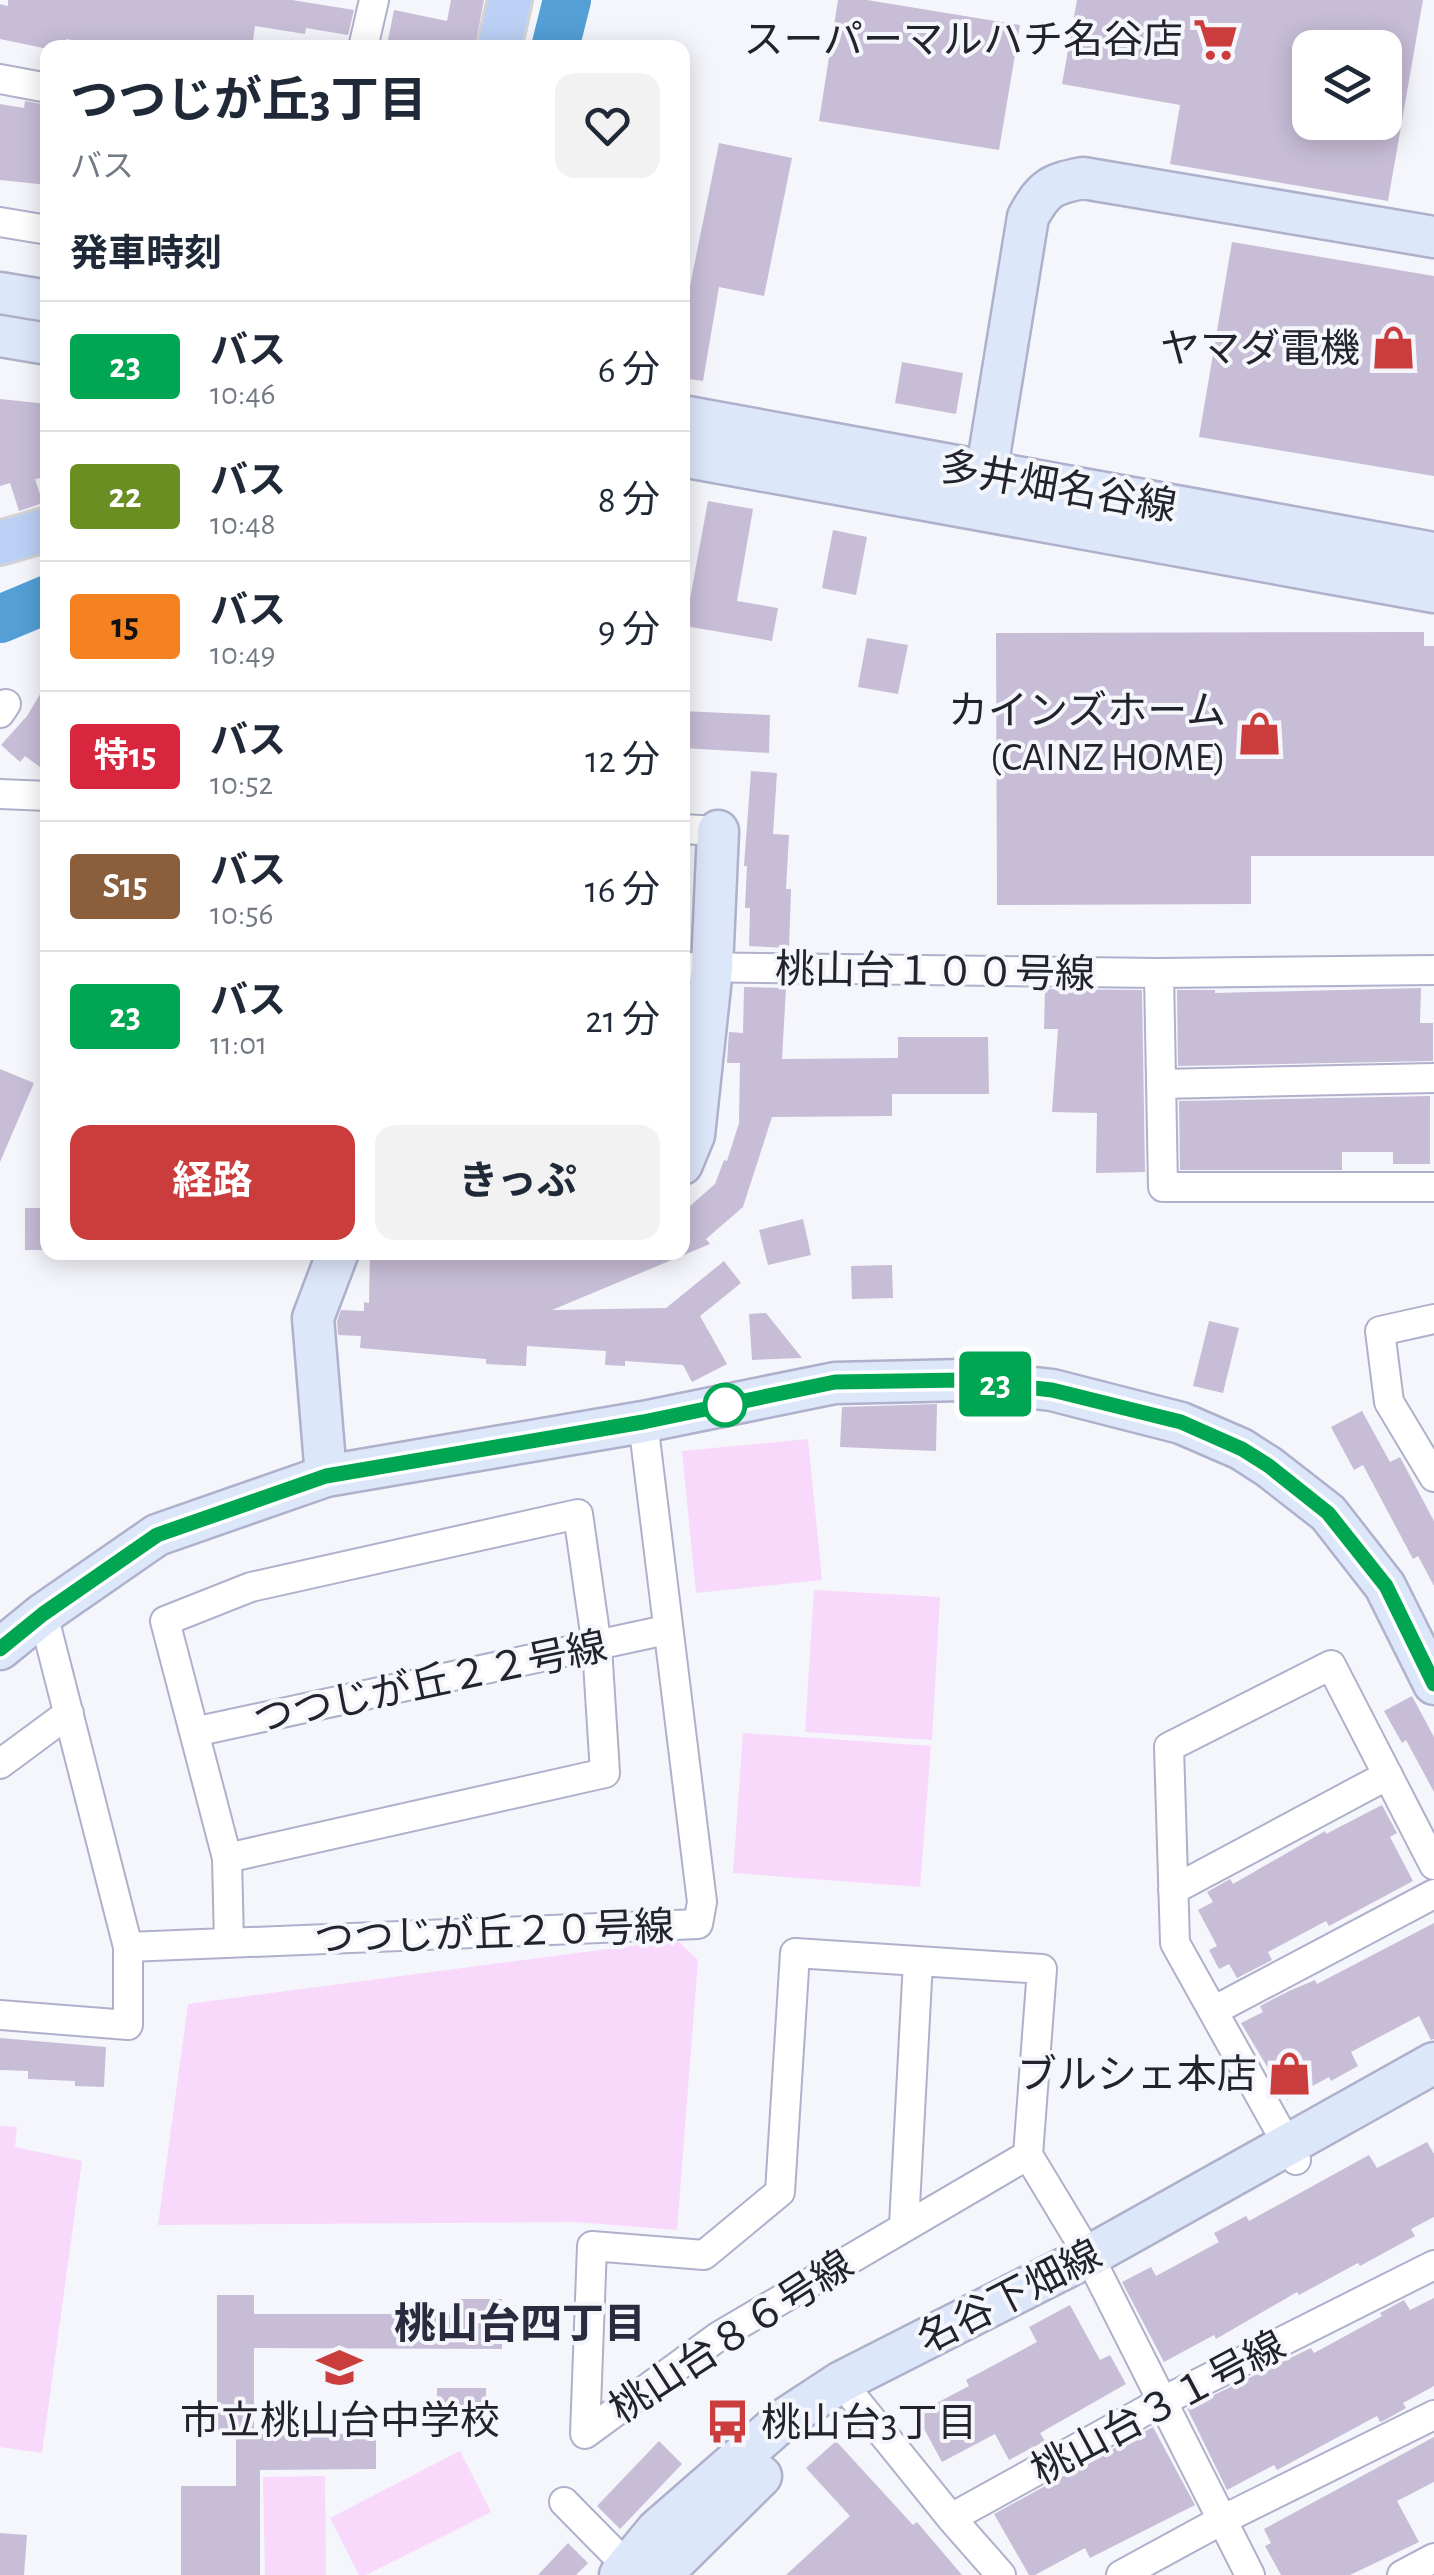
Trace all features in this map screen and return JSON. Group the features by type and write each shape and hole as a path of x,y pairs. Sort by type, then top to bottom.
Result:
{"main road":[{"path":"501,40 510,0"},
{"path":"0,543 40,530"}],"street":[{"path":"365,40 374,0"},
{"path":"0,79 40,86"},
{"path":"983,490 1028,217 1039,197 1054,183 1083,178 1434,237"},
{"path":"0,222 40,229"},
{"path":"0,293 40,300"},
{"path":"0,336 40,343"},
{"name":"多井畑名谷線","path":"690,418 983,490 1434,592"},
{"name":"多井畑名谷線","path":"690,457 983,490 1434,553"},
{"path":"0,794 40,796"},
{"path":"690,1145 694,1135 700,830"},
{"name":"桃山台１００号線","path":"697,968 1159,973 1434,970"},
{"path":"1159,973 1163,1187 1434,1187"},
{"path":"1161,1084 1434,1078"},
{"path":"326,1476 313,1318 335,1260"},
{"path":"1430,1461 1389,1402 1380,1331 1434,1319"},
{"path":"0,1649 43,1614 157,1535 326,1476 643,1422 835,1382 962,1380 1052,1390 1181,1422 1242,1449 1269,1466 1328,1513 1386,1586 1434,1684"},
{"name":"つつじが丘２０号線","path":"128,1947 698,1924 702,1902 643,1422"},
{"path":"227,1858 605,1772 597,1647 578,1514 251,1587 165,1621 227,1858 228,1943"},
{"path":"0,2015 128,2025 128,1947 43,1614"},
{"name":"つつじが丘２２号線","path":"194,1732 666,1630"},
{"path":"1292,2154 1174,1942 1168,1747 1332,1665 1434,1865"},
{"path":"0,1764 68,1713"},
{"path":"1173,1890 1388,1775"},
{"path":"1213,2012 1434,1894"},
{"name":"桃山台８６号線","path":"795,1953 918,1960 1042,1969 1028,2155 719,2336 584,2434 592,2246 704,2254 780,2192 795,1953"},
{"path":"904,2225 918,1960"},
{"name":"名谷下畑線","path":"1292,2154 1434,2064"},
{"name":"名谷下畑線","path":"636,2573 658,2530 784,2420 849,2392 1292,2154 1434,2086"},
{"path":"1028,2155 1092,2264 1250,2575"},
{"name":"桃山台３１号線","path":"951,2518 1162,2402 1434,2265"},
{"path":"849,2392 1001,2575"},
{"path":"1121,2575 1222,2520 1434,2416"},
{"path":"564,2502 636,2573"},
{"path":"1402,2575 1434,2558"}],"shaded area":[{"path":"808,1439 822,1580 696,1593 682,1451"},
{"path":"814,1590 940,1597 932,1740 805,1732"},
{"path":"743,1733 931,1746 920,1887 733,1873"},
{"path":"677,1940 698,1960 677,2230 575,2222 158,2225 188,2004"},
{"path":"0,2126 17,2127 15,2147 82,2161 42,2453 0,2447"},
{"path":"460,2451 491,2512 366,2575 359,2575 330,2518"},
{"path":"325,2476 326,2575 265,2575 263,2477"}],"building":[{"path":"8,0 292,0 354,10 348,35 306,28 305,34 255,26 253,40 66,39 40,40 40,47 0,39 0,4 8,6"},
{"path":"451,0 484,0 476,40 388,40 394,10 447,21"},
{"path":"838,0 867,0 1020,25 999,150 819,121"},
{"path":"1077,0 1423,0 1402,121 1402,30 1292,30 1292,140 1399,140 1388,201 1170,164 1180,105 1062,84"},
{"path":"25,101 40,104 40,184 0,180 0,104 24,108"},
{"path":"719,143 792,158 764,296 719,287 703,381 690,379 690,286"},
{"path":"1232,242 1434,276 1434,476 1199,437"},
{"path":"902,362 963,373 956,414 895,403"},
{"path":"0,399 40,403 40,478 35,479 40,504 19,511 10,483 0,486"},
{"path":"708,501 753,509 737,601 778,608 772,641 690,627 690,599"},
{"path":"833,530 867,537 856,595 822,588"},
{"path":"1424,632 1424,646 1434,646 1434,856 1251,856 1251,904 997,905 996,633"},
{"path":"867,638 908,645 898,694 858,687"},
{"path":"40,694 40,767 25,756 20,762 1,745"},
{"path":"690,711 770,715 769,753 690,748"},
{"path":"751,771 777,773 773,834 789,835 789,948 749,946 750,908 745,908 744,866"},
{"path":"744,987 786,988 782,1059 898,1058 898,1037 988,1037 989,1094 892,1094 892,1116 772,1117 743,1207 706,1239 710,1244 690,1252 690,1206 715,1184 739,1123 740,1063 727,1063 729,1032 743,1033"},
{"path":"1421,988 1420,1023 1433,1023 1433,1061 1178,1066 1177,990 1215,993"},
{"path":"1045,989 1142,990 1145,1172 1096,1173 1097,1113 1052,1112 1058,1029 1044,1029"},
{"path":"0,1069 34,1083 0,1162"},
{"path":"1430,1096 1430,1164 1393,1164 1393,1152 1342,1152 1342,1170 1180,1170 1179,1101"},
{"path":"25,1208 40,1208 40,1250 25,1250"},
{"path":"803,1219 811,1255 768,1265 759,1230"},
{"path":"370,1260 672,1260 552,1310 666,1308 724,1261 741,1283 700,1316 727,1364 692,1382 683,1365 625,1361 625,1366 605,1365 606,1351 527,1346 526,1366 360,1348 361,1336 338,1335 337,1321 341,1310 364,1311 364,1302 369,1303"},
{"path":"892,1265 893,1298 852,1299 851,1266"},
{"path":"766,1313 802,1358 752,1360 749,1314"},
{"path":"1209,1321 1239,1328 1223,1393 1193,1386"},
{"path":"937,1404 936,1451 840,1447 842,1407"},
{"path":"1362,1411 1390,1462 1400,1457 1434,1521 1434,1586 1418,1556 1413,1559 1363,1465 1354,1470 1331,1427"},
{"path":"1412,1696 1434,1737 1434,1792 1406,1740 1402,1743 1384,1711"},
{"path":"1382,1805 1397,1833 1390,1837 1413,1881 1329,1926 1326,1921 1268,1952 1272,1960 1237,1978 1229,1964 1219,1969 1209,1950 1217,1946 1198,1910 1213,1902 1207,1892 1230,1879 1233,1884 1325,1831 1326,1834"},
{"path":"1434,1923 1434,2039 1431,2040 1419,2016 1351,2052 1358,2066 1287,2100 1241,2023 1263,2012 1260,2006 1315,1980 1317,1984"},
{"path":"0,2038 106,2047 104,2087 28,2079 28,2071 0,2070"},
{"path":"1427,2142 1434,2154 1434,2217 1411,2229 1415,2236 1164,2362 1122,2282 1151,2267 1156,2276 1219,2242 1214,2233 1246,2216 1249,2221 1369,2155 1377,2168"},
{"path":"217,2295 254,2295 254,2314 460,2314 460,2299 502,2299 502,2349 254,2348 254,2431 217,2430"},
{"path":"1434,2298 1434,2386 1403,2403 1406,2408 1385,2420 1380,2422 1377,2416 1277,2470 1274,2465 1227,2490 1187,2408 1311,2348 1314,2353 1404,2300 1410,2310"},
{"path":"1070,2305 1100,2360 1110,2355 1126,2384 1040,2433 1045,2441 1009,2460 995,2434 942,2462 916,2414 969,2386 966,2380 1037,2342 1029,2327"},
{"path":"437,2388 486,2388 486,2412 437,2412"},
{"path":"1153,2427 1195,2505 1090,2558 1085,2548 1029,2575 994,2514"},
{"path":"236,2434 376,2434 376,2469 260,2470 260,2575 181,2575 181,2486 236,2486"},
{"path":"1434,2437 1434,2482 1397,2501 1419,2542 1350,2575 1281,2575 1265,2546 1271,2543 1264,2529"},
{"path":"659,2441 682,2464 620,2529 597,2506"},
{"path":"836,2441 913,2525 917,2522 962,2575 786,2575 850,2516 806,2468"},
{"path":"0,2533 27,2535 24,2575 0,2575"},
{"path":"568,2543 588,2563 576,2575 538,2575"}],"waterway":[{"path":"557,40 567,0"},
{"path":"0,619 40,602"}],"bus line":[{"name":"23","path":"0,1649 43,1614 157,1535 326,1476 643,1422 835,1382 962,1380 1052,1390 1181,1422 1242,1449 1269,1466 1328,1513 1386,1586 1434,1684"}],"place":[{"name":"スーパーマルハチ名谷店","path":"1216,39"},
{"name":"ヤマダ電機","path":"1393,348"},
{"name":"カインズホーム (CAINZ HOME)","path":"1259,733"},
{"name":"ブルシェ本店","path":"1290,2074"},
{"name":"市立桃山台中学校","path":"340,2367"},
{"name":"桃山台3丁目","path":"728,2422"}],"district":[{"name":"桃山台四丁目","path":"520,2323"}]}
